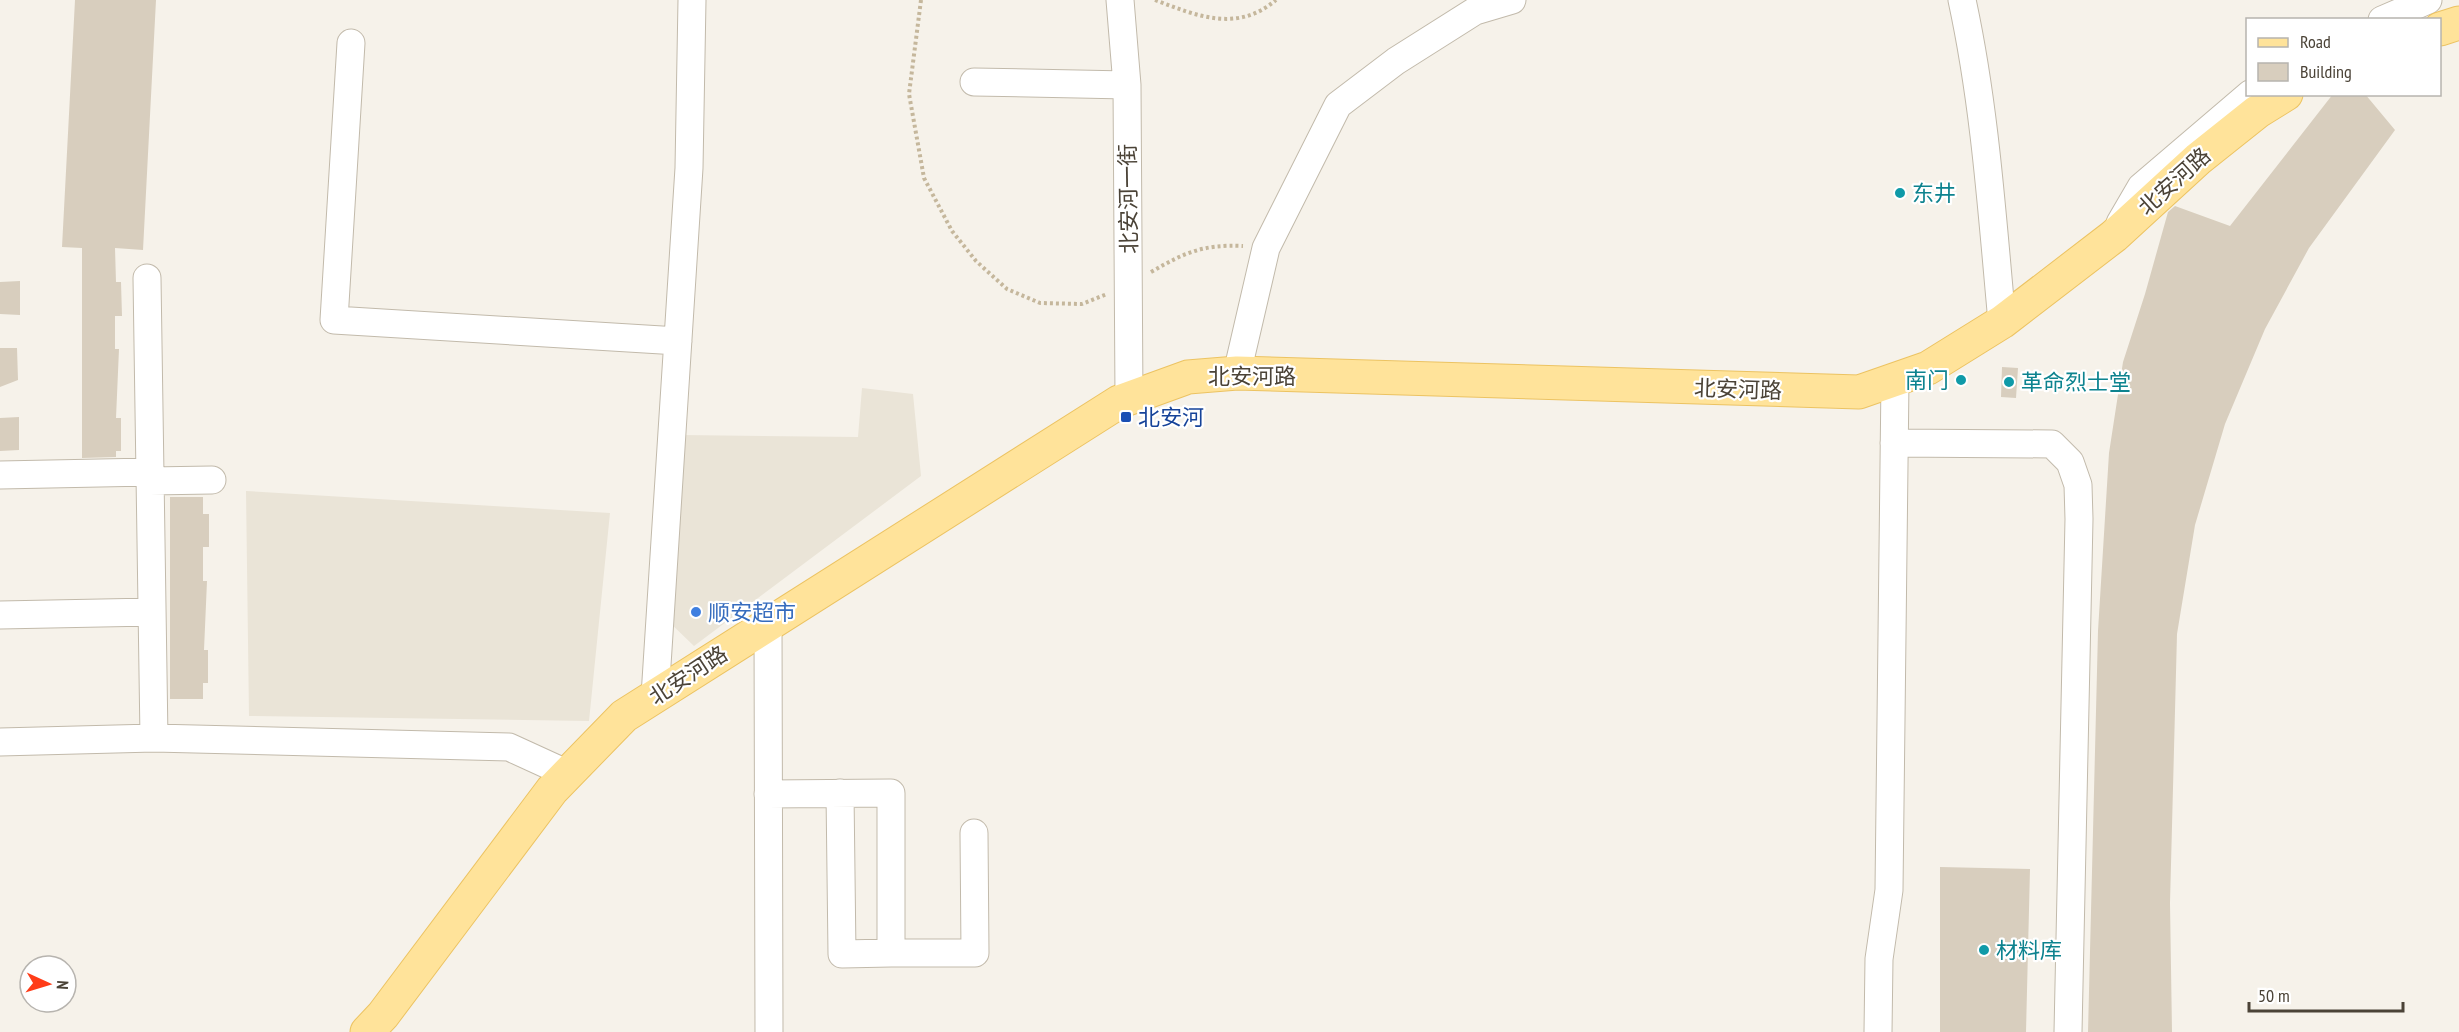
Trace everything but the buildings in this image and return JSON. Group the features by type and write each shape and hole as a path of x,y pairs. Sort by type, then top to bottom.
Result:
{"main road":[{"path":"2441,28 2459,23"},
{"name":"北安河路","path":"367,1032 383,1015 552,790 624,716 1119,402 1188,377 1237,374 1859,392 1928,368 2002,322 2114,236 2198,159 2257,112 2283,96"}],"street":[{"path":"654,696 689,168 692,0"},
{"name":"北安河一街","path":"1120,0 1127,86 1129,398"},
{"path":"1237,374 1266,248 1338,105 1396,61 1475,12 1512,0"},
{"path":"1962,0 1973,48 1989,181 2002,322"},
{"path":"2387,18 2428,0"},
{"path":"351,43 334,320 678,341"},
{"path":"974,82 1127,86"},
{"path":"2114,236 2125,212 2141,187 2248,96"},
{"path":"147,278 154,738"},
{"path":"1878,1032 1879,959 1889,890 1895,380"},
{"path":"1894,443 2052,444 2070,462 2078,485 2068,1032"},
{"path":"0,475 212,480"},
{"path":"0,615 152,612"},
{"path":"768,623 769,1032"},
{"path":"0,741 154,738 509,747 568,774"},
{"path":"768,794 891,793 891,953"},
{"path":"840,794 843,954 975,953 975,832"}],"path":[{"path":"921,0 909,94 924,178 952,231 976,261 1007,289 1040,303 1082,304 1129,284 1187,252 1227,245 1266,248"},
{"path":"1155,0 1215,20 1243,18 1276,0"}],"shaded area":[{"path":"862,388 913,394 921,476 694,646 667,620 682,435 858,437"},
{"path":"246,491 610,513 589,721 249,716"}],"place":[{"name":"东井","path":"1900,193"},
{"name":"南门","path":"1961,380"},
{"name":"革命烈士堂","path":"2009,382"},
{"name":"北安河","path":"1126,417"},
{"name":"顺安超市","path":"696,612"},
{"name":"材料库","path":"1984,950"}]}
